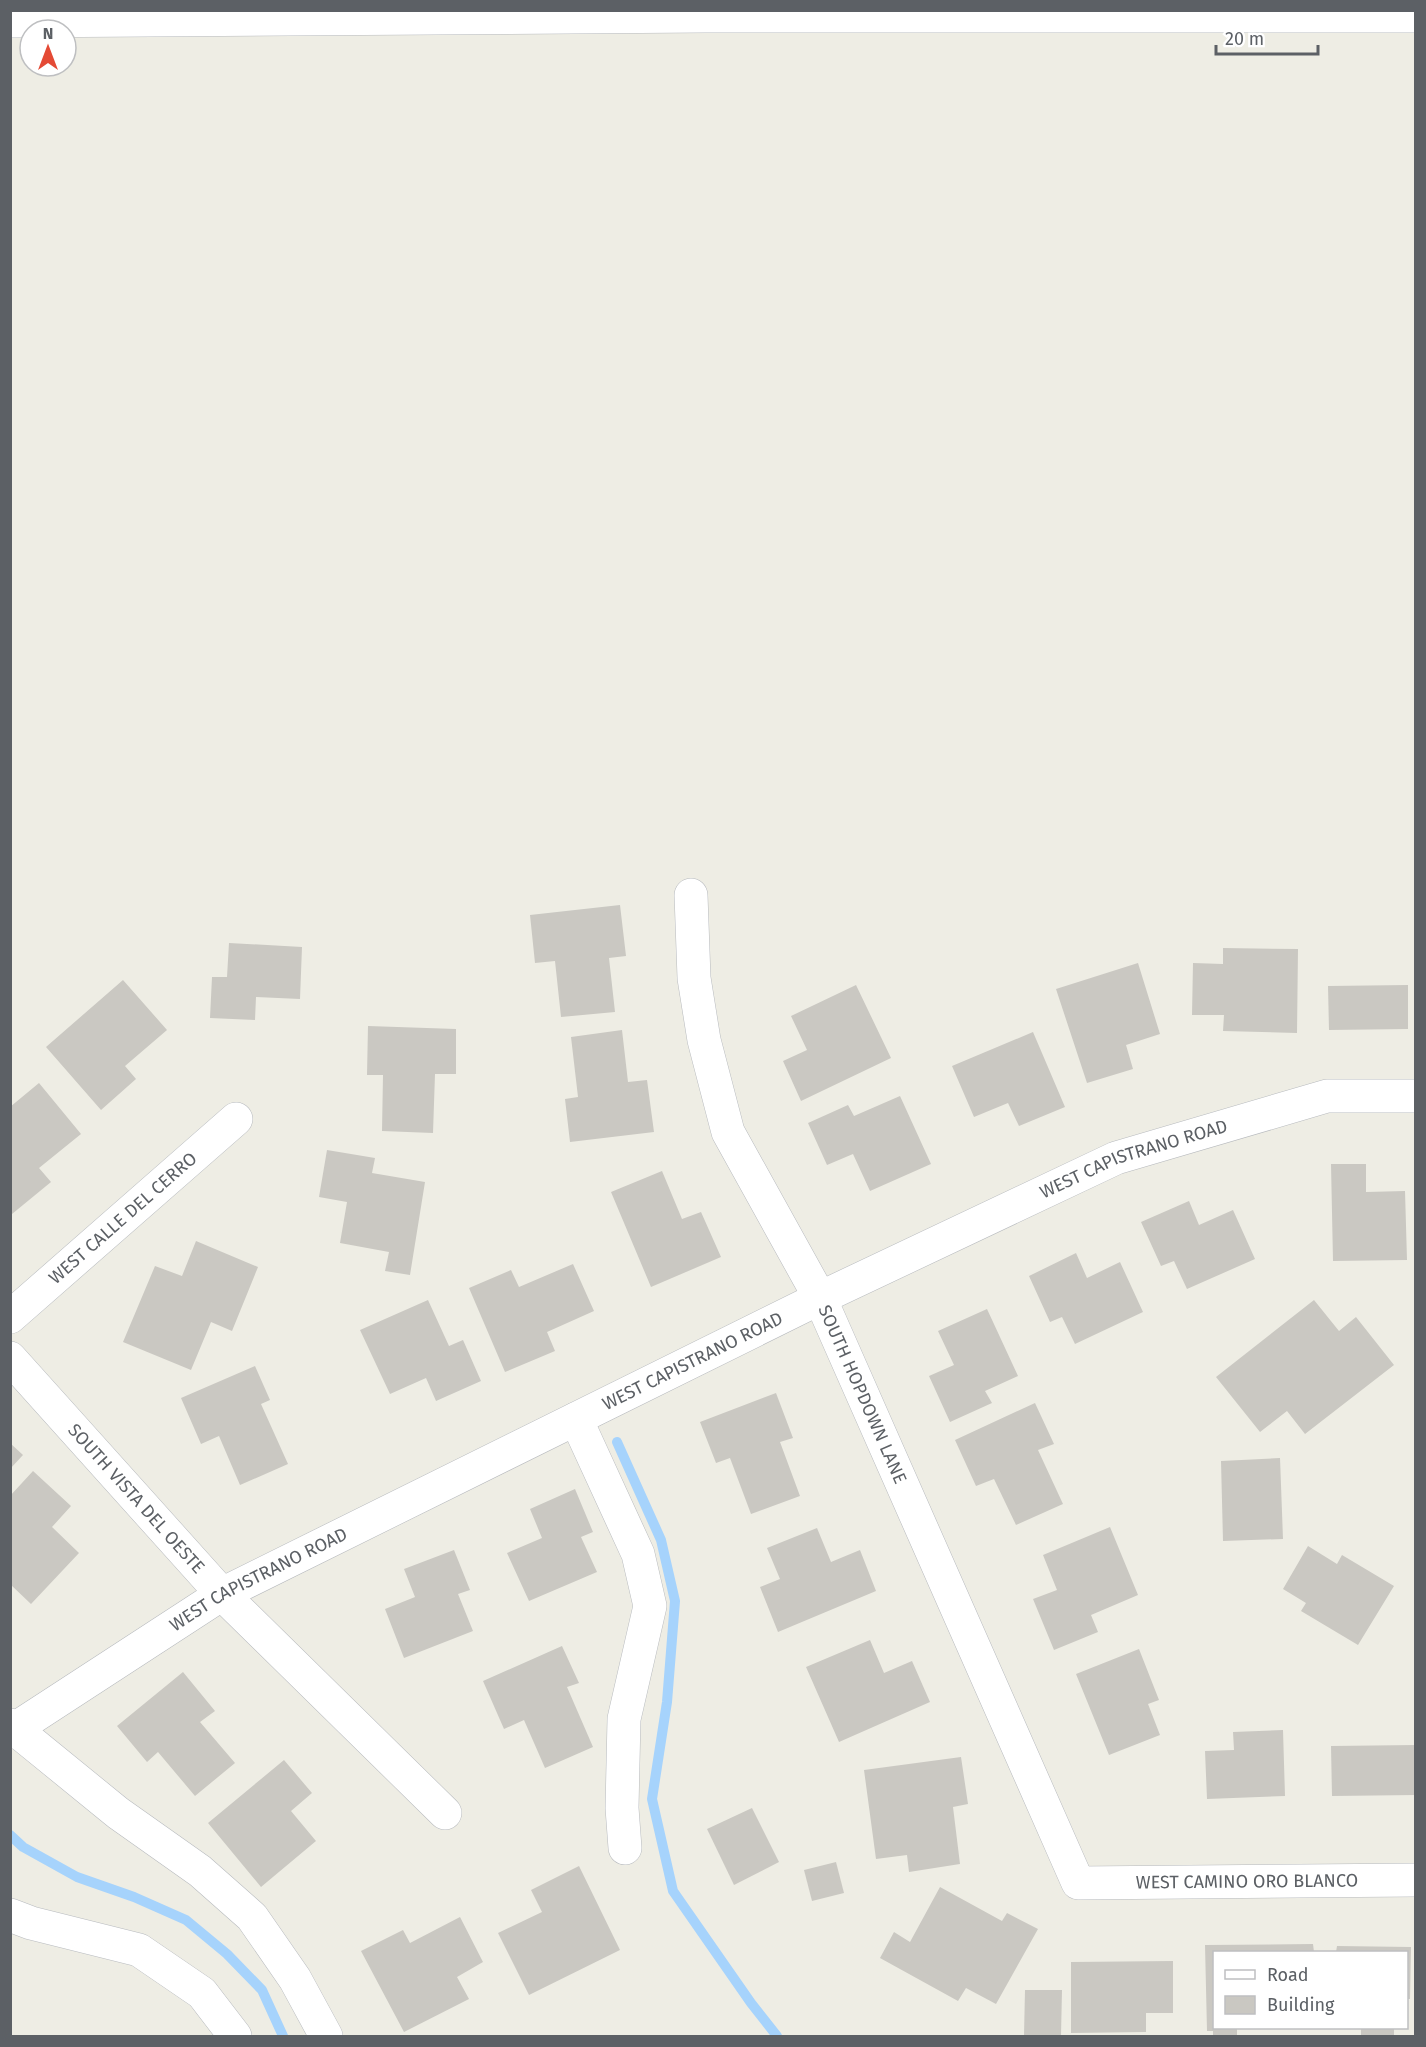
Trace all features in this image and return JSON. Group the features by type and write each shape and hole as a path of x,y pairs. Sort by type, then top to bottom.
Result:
{"street":[{"path":"10,21 705,13 1416,16"},
{"name":"SOUTH HOPDOWN LANE","path":"691,895 694,978 704,1040 728,1132 820,1298 1078,1883"},
{"name":"WEST CAPISTRANO ROAD","path":"12,1729 222,1594 820,1298 1116,1158 1327,1096 1416,1096"},
{"name":"WEST CALLE DEL CERRO","path":"10,1317 237,1119"},
{"name":"SOUTH VISTA DEL OESTE","path":"10,1358 222,1594 446,1813"},
{"path":"576,1419 638,1554 650,1606 624,1719 622,1808 625,1848"},
{"path":"12,1729 118,1813 200,1871 252,1917 295,1979 326,2037"},
{"name":"WEST CAMINO ORO BLANCO","path":"1078,1883 1416,1880"},
{"path":"10,1914 31,1923 140,1950 202,1994 236,2037"}],"building":[{"path":"620,905 626,956 609,958 615,1012 561,1017 555,961 535,963 530,915"},
{"path":"229,943 302,947 300,999 256,997 255,1020 210,1018 212,977 227,977"},
{"path":"1223,948 1298,949 1297,1033 1223,1031 1224,1015 1192,1015 1193,963 1223,964"},
{"path":"1138,963 1160,1034 1126,1045 1133,1069 1087,1083 1056,989"},
{"path":"123,980 167,1030 125,1066 136,1079 101,1110 46,1047"},
{"path":"856,985 891,1058 801,1101 783,1061 807,1050 791,1016"},
{"path":"1408,985 1408,1029 1329,1030 1328,986"},
{"path":"368,1026 456,1029 456,1074 435,1074 433,1133 382,1131 383,1075 367,1075"},
{"path":"622,1030 628,1082 647,1080 654,1132 570,1142 565,1099 578,1097 571,1037"},
{"path":"1033,1032 1065,1107 1019,1126 1008,1103 974,1117 952,1066"},
{"path":"39,1083 81,1134 39,1168 51,1182 12,1214 10,1212 10,1107"},
{"path":"900,1096 931,1164 870,1191 853,1154 827,1165 808,1123 848,1105 854,1116"},
{"path":"327,1150 375,1158 372,1173 425,1182 410,1275 385,1271 389,1252 340,1243 347,1202 319,1197"},
{"path":"1331,1164 1366,1164 1366,1192 1405,1191 1407,1260 1333,1261"},
{"path":"662,1171 682,1219 701,1212 721,1257 651,1287 611,1192"},
{"path":"1189,1201 1199,1225 1233,1210 1255,1259 1187,1289 1174,1261 1161,1266 1141,1222"},
{"path":"196,1241 258,1267 232,1331 211,1322 191,1370 123,1342 155,1266 182,1276"},
{"path":"1076,1253 1087,1278 1120,1262 1143,1312 1075,1344 1062,1317 1050,1322 1029,1276"},
{"path":"573,1264 594,1311 547,1332 555,1351 505,1372 469,1288 511,1270 519,1287"},
{"path":"428,1300 449,1346 463,1340 481,1381 436,1401 426,1378 390,1394 360,1330"},
{"path":"1314,1300 1339,1331 1356,1317 1394,1365 1305,1434 1287,1411 1260,1432 1216,1377"},
{"path":"987,1309 1018,1376 985,1391 992,1403 950,1422 929,1376 954,1365 938,1331"},
{"path":"255,1366 270,1400 261,1404 288,1464 240,1485 219,1436 201,1444 181,1398"},
{"path":"776,1393 793,1438 780,1442 800,1496 751,1514 730,1458 716,1463 700,1422"},
{"path":"1035,1403 1054,1444 1038,1450 1063,1504 1016,1525 994,1479 976,1486 955,1440"},
{"path":"10,1443 23,1455 10,1469"},
{"path":"1280,1458 1283,1539 1223,1541 1221,1461"},
{"path":"33,1471 71,1506 52,1527 79,1553 31,1604 10,1584 10,1496"},
{"path":"575,1489 593,1532 581,1537 597,1572 529,1601 507,1553 542,1538 530,1509"},
{"path":"1110,1527 1138,1595 1091,1615 1098,1632 1054,1650 1033,1599 1057,1590 1043,1555"},
{"path":"817,1528 831,1562 860,1550 876,1591 778,1632 760,1587 780,1579 767,1548"},
{"path":"1308,1546 1337,1564 1342,1555 1394,1586 1358,1645 1301,1611 1306,1603 1283,1589"},
{"path":"454,1550 470,1590 458,1594 473,1631 404,1658 385,1609 415,1597 404,1569"},
{"path":"870,1640 884,1673 912,1661 930,1702 839,1742 806,1667"},
{"path":"562,1646 579,1683 567,1687 593,1747 545,1768 524,1720 504,1729 483,1681"},
{"path":"1139,1649 1159,1700 1148,1704 1160,1735 1109,1755 1076,1674"},
{"path":"183,1672 215,1711 200,1722 235,1763 195,1796 158,1752 147,1762 117,1726"},
{"path":"1283,1730 1285,1796 1207,1799 1205,1751 1234,1750 1233,1732"},
{"path":"1416,1745 1416,1795 1332,1796 1331,1746"},
{"path":"961,1757 968,1804 953,1807 960,1864 909,1872 907,1855 876,1859 864,1770"},
{"path":"284,1760 312,1793 291,1811 316,1841 261,1887 208,1823"},
{"path":"752,1808 779,1862 734,1885 707,1829"},
{"path":"836,1862 844,1893 812,1901 804,1870"},
{"path":"579,1866 620,1950 529,1995 498,1933 542,1912 531,1890"},
{"path":"940,1887 1002,1921 1007,1913 1038,1929 996,2004 966,1988 958,2001 880,1958 894,1932 910,1942"},
{"path":"460,1917 483,1962 457,1977 469,1999 404,2032 361,1951 403,1930 410,1943"},
{"path":"1313,1944 1314,1951 1213,1951 1213,2029 1237,2029 1237,2036 1213,2036 1213,2031 1207,2031 1205,1945"},
{"path":"1337,1946 1411,1947 1410,1999 1408,1999 1408,1951 1336,1951"},
{"path":"1173,1961 1173,2013 1146,2013 1146,2032 1071,2033 1071,1962"},
{"path":"1025,1990 1062,1990 1061,2036 1024,2036"},
{"path":"1361,2029 1394,2029 1394,2036 1361,2036"}],"waterway":[{"path":"617,1442 661,1540 675,1601 667,1702 652,1799 673,1891 751,2003 777,2036"},
{"path":"10,1835 23,1847 77,1877 134,1897 186,1920 227,1954 262,1990 283,2036"}]}
